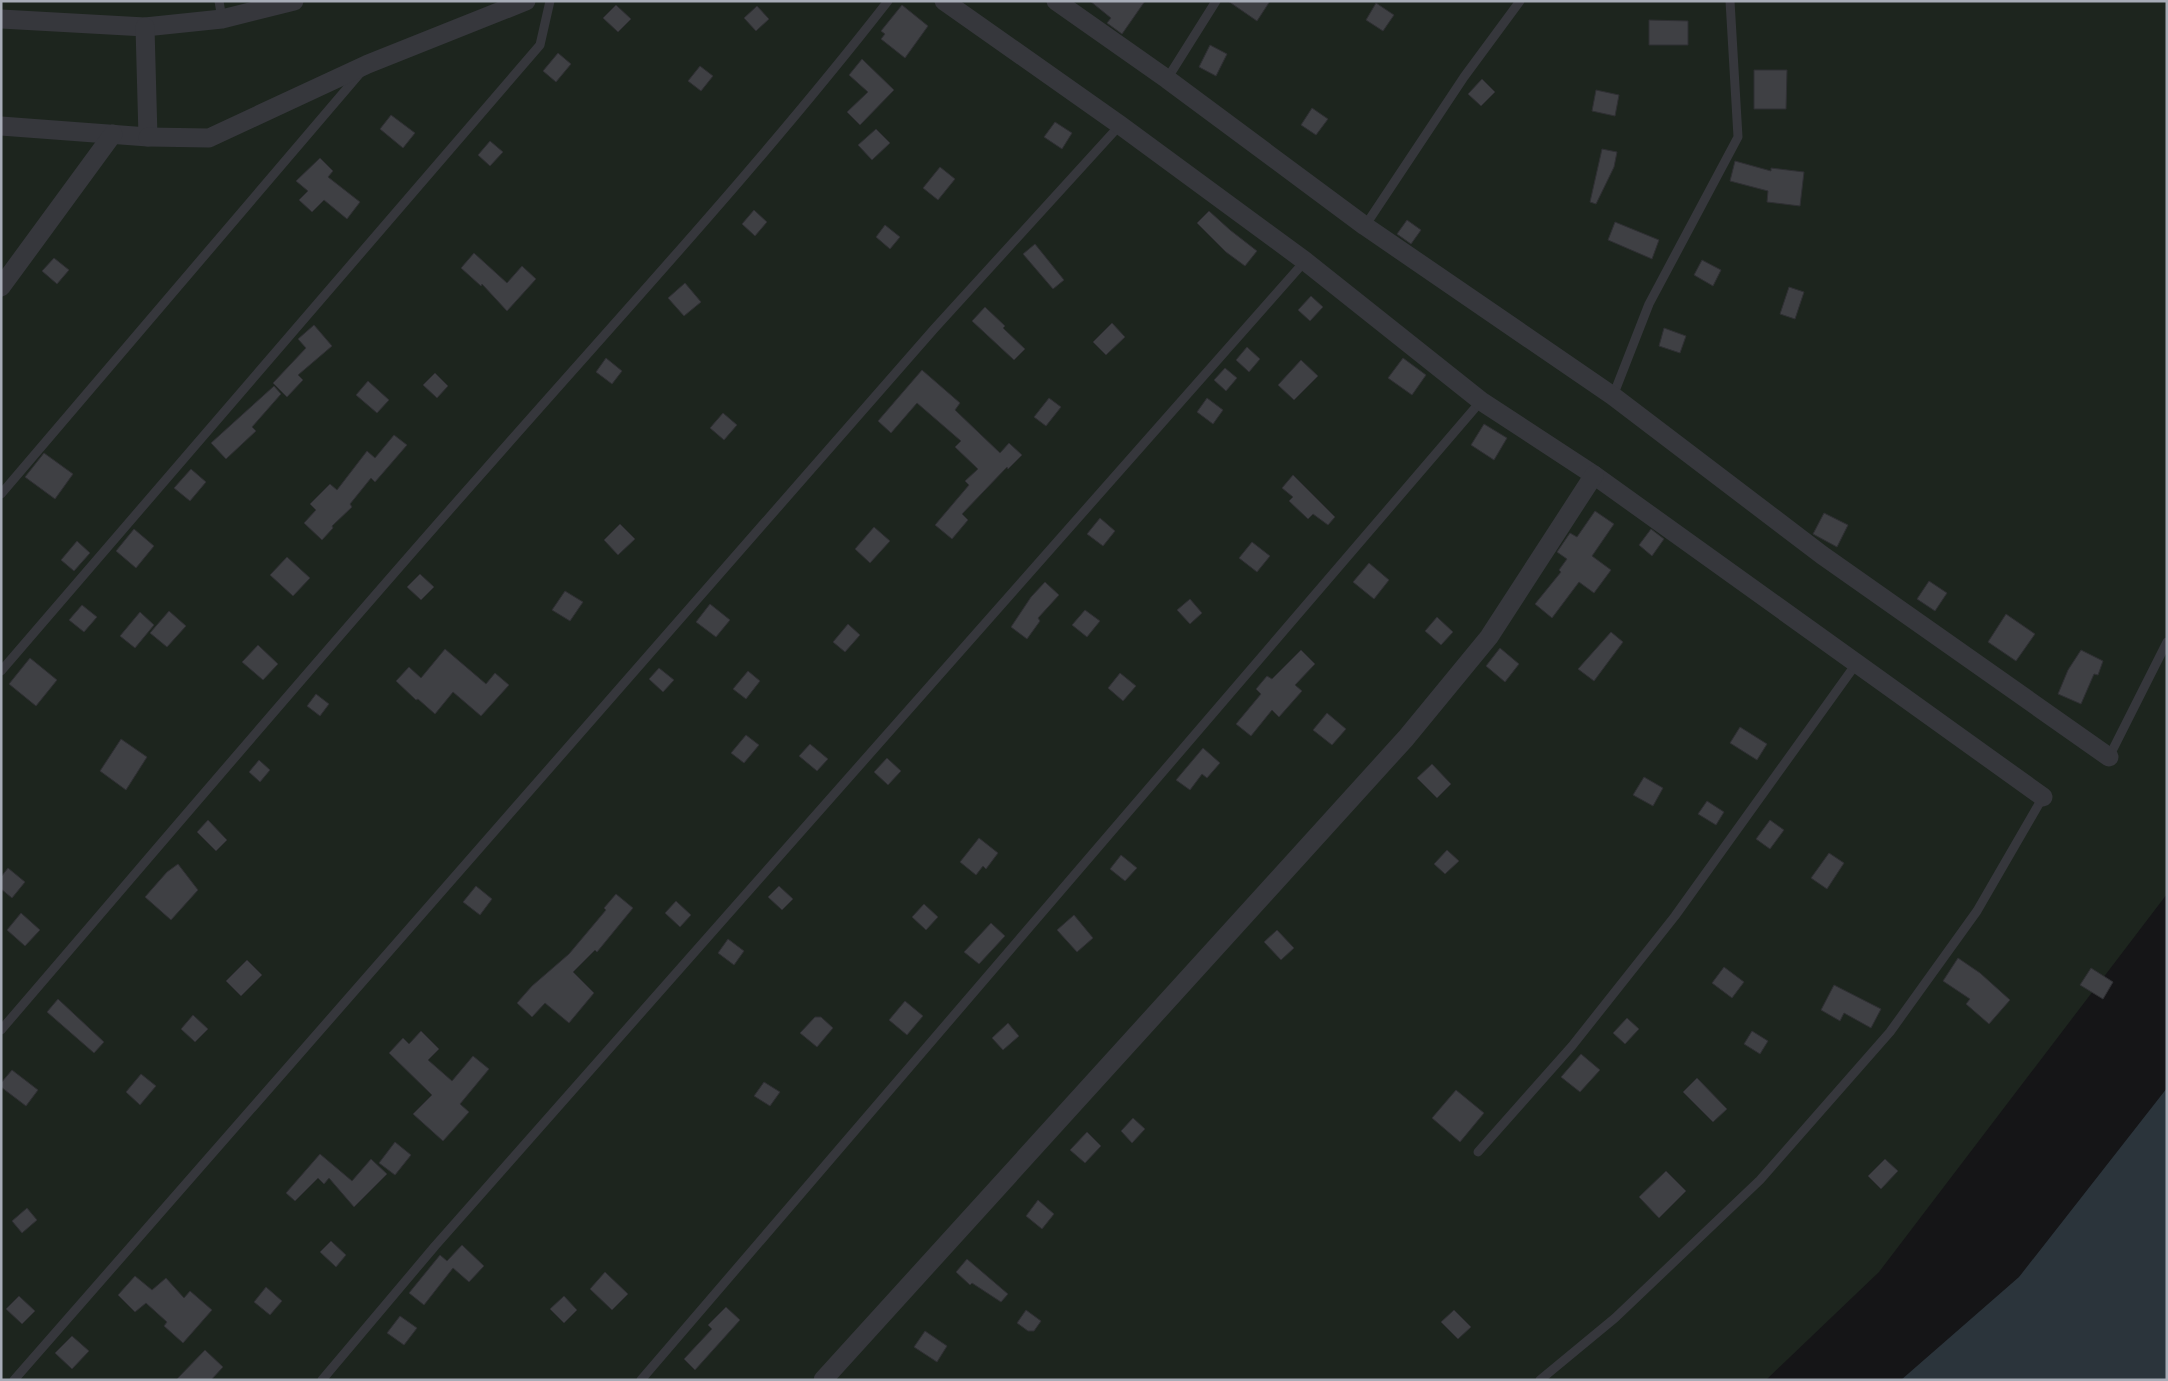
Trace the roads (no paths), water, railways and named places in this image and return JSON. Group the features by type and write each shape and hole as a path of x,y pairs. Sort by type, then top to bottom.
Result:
{"street":[{"path":"1,20 145,27 221,10 294,1"},
{"path":"1,126 148,137 209,138 368,64 526,1"},
{"path":"944,1 1120,125 1305,261 1481,401 1594,475 2043,797"},
{"path":"1056,1 1167,79 1365,226 1613,396 1822,555 2109,757"},
{"path":"145,27 148,137"},
{"path":"1,287 113,134"},
{"path":"823,1380 1406,738 1489,636 1594,475"}],"lane":[{"path":"1,670 540,45 550,1"},
{"path":"1,1030 376,593 724,198 844,58 888,1"},
{"path":"1167,79 1216,1"},
{"path":"1365,226 1464,77 1520,1"},
{"path":"1613,396 1649,304 1738,137 1730,1"},
{"path":"1,494 368,64"},
{"path":"14,1380 928,336 1120,125"},
{"path":"322,1380 435,1246 1305,261"},
{"path":"641,1380 1481,401"},
{"path":"2109,757 2167,642"},
{"path":"1478,1152 1572,1046 1675,916 1856,664"},
{"path":"1540,1380 1615,1318 1760,1180 1890,1032 1977,911 2043,797"}]}
